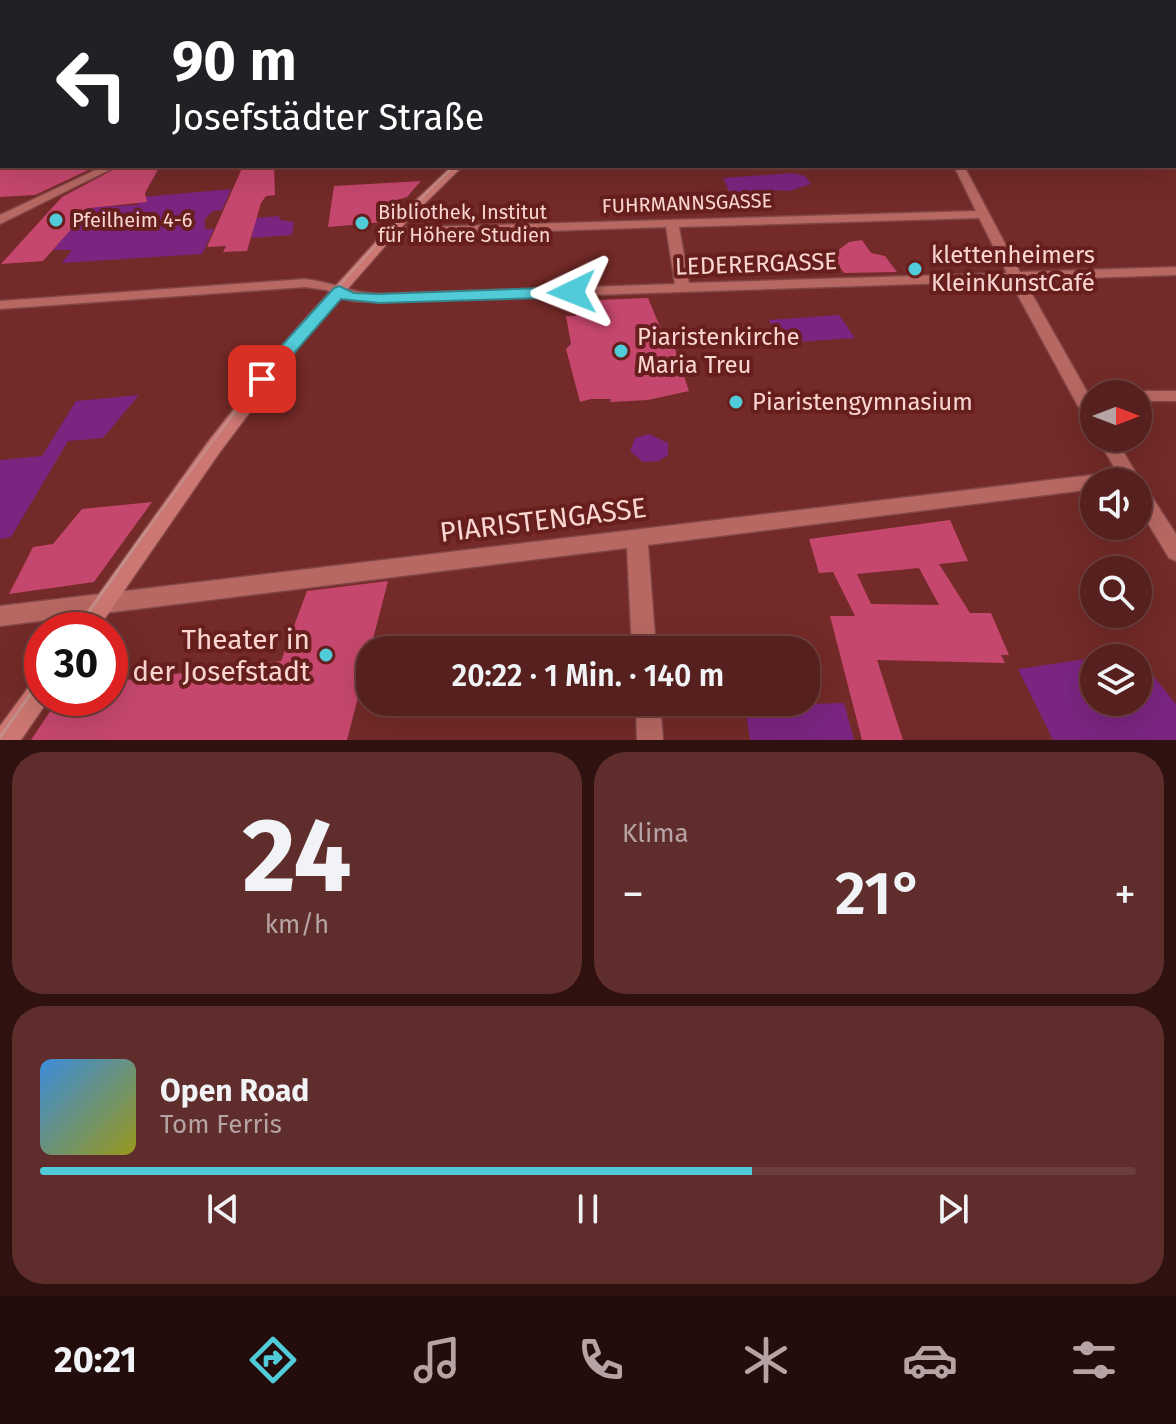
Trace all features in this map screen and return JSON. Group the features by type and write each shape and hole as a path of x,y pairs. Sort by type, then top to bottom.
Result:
{"street":[{"path":"800,0 838,0"},
{"path":"0,220 108,168"},
{"path":"97,612 245,400 391,232 456,168"},
{"path":"960,168 1015,277 1080,385"},
{"name":"FUHRMANNSGASSE","path":"391,232 983,214"},
{"path":"672,224 683,288"},
{"name":"LEDERERGASSE","path":"0,305 305,283 329,286 351,297 379,298 1176,271"},
{"path":"1152,396 1176,396"},
{"name":"PIARISTENGASSE","path":"0,616 1080,484"},
{"path":"1152,514 1176,552"},
{"path":"637,539 643,636"},
{"path":"6,740 24,714"},
{"path":"649,716 650,740"}],"shaded area":[{"path":"792,173 805,176 811,184 789,191 774,190 775,195 748,196 734,202 723,178"},
{"path":"231,189 222,210 213,211 205,219 205,229 214,229 202,254 62,263 72,250 52,250 92,207 137,205 143,197"},
{"path":"279,216 280,220 294,222 292,235 252,238 255,218"},
{"path":"839,315 855,338 782,343 769,320"},
{"path":"139,395 103,438 68,441 11,537 0,539 0,460 42,456 76,401"},
{"path":"649,434 668,443 668,455 659,461 643,462 630,451 635,438"},
{"path":"1080,660 1080,716 1152,716 1152,674 1176,704 1176,740 1053,740 1018,669"},
{"path":"844,703 854,740 750,740 746,716 820,716 820,704"}],"building":[{"path":"0,168 93,168 35,195 0,197"},
{"path":"116,168 159,168 145,193 147,202 90,208 43,261 1,264 62,197"},
{"path":"242,168 274,168 275,195 266,196 261,203 247,251 223,252 226,246 207,247"},
{"path":"421,181 407,197 383,204 393,214 385,222 328,227 334,186"},
{"path":"862,240 871,253 885,256 897,272 844,273 834,259 836,252 849,242"},
{"name":"Piaristenkirche Maria Treu","path":"648,298 664,336 672,340 689,391 648,400 610,402 611,399 591,399 580,402 566,349 571,344 566,316 576,316 574,301"},
{"path":"152,502 94,582 9,594 33,547 53,544 82,509"},
{"path":"950,520 968,561 939,564 970,613 991,613 1009,655 1001,655 1005,663 877,660 903,740 862,740 830,616 855,616 833,572 819,573 809,539","holes":["919,568 939,605 871,604 857,574"]},
{"name":"Theater in der Josefstadt","path":"388,581 374,636 356,636 356,705 347,740 31,740 47,716 128,716 128,680 281,661 307,591"}],"tram line":[{"path":"145,533 216,436 291,342 370,252 452,168"},
{"path":"89,612 146,531"},
{"path":"0,737 24,703"}],"place":[{"name":"Pfeilheim 4-6","path":"56,220"},
{"name":"Bibliothek, Institut für Höhere Studien","path":"362,223"},
{"name":"klettenheimers KleinKunstCafé","path":"915,269"},
{"name":"Piaristenkirche Maria Treu","path":"621,351"},
{"name":"Piaristengymnasium","path":"736,402"},
{"name":"Theater in der Josefstadt","path":"326,655"}],"route":[{"path":"262,379 339,291 351,297 379,298 572,292"}]}
